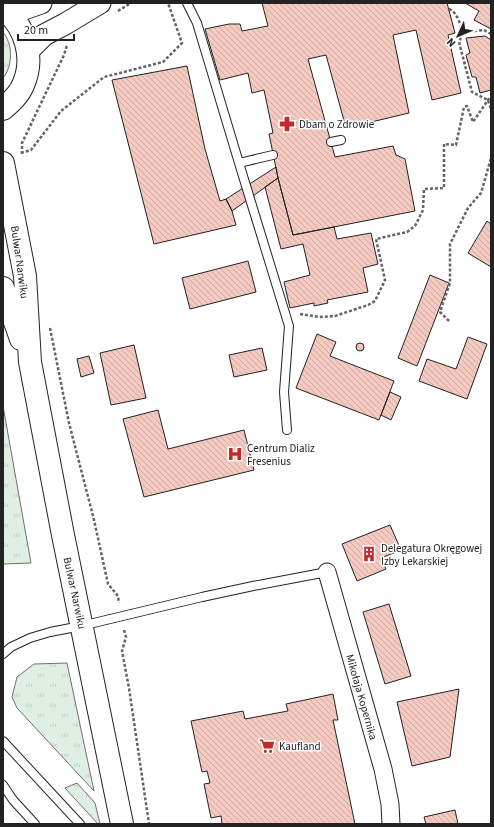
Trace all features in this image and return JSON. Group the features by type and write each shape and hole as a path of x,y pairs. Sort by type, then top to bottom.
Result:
{"main road":[{"path":"3,109 13,100 23,86 28,69 28,52 22,31 6,12"},
{"name":"Bulwar Narwiku","path":"16,159 30,362 81,626 122,824"},
{"name":"Bulwar Narwiku","path":"3,288 30,362"}],"street":[{"path":"6,12 41,3"},
{"path":"28,52 44,35 100,3"},
{"name":"Mikołaja Kopernika","path":"327,572 382,769 390,804 391,824"}],"lane":[{"path":"187,3 197,23 289,326 284,392 287,430"},
{"path":"331,142 340,140"},
{"path":"239,163 273,155"},
{"path":"3,654 11,647 30,638 50,632 224,593 327,572"},
{"path":"3,741 80,824"},
{"path":"3,785 13,800 35,824"}],"path":[{"path":"16,159 31,150 61,111 104,77 163,62 182,43 168,3"},
{"path":"449,9 452,10 458,19 463,32 459,42 472,92 488,100 491,108"},
{"path":"463,32 484,30 491,34"},
{"path":"16,159 64,54 68,40"},
{"path":"285,313 335,316 368,305 375,301 385,280 376,239 407,232 415,226 423,210 424,189 444,188 444,144 456,145 464,107 468,106 473,122 491,97"},
{"path":"449,321 440,312 450,282 450,244 468,208 481,193 491,158"},
{"path":"49,322 69,423 94,520 108,584 118,596"},
{"path":"126,637 122,651 129,688 149,824"}],"green space":[{"path":"3,32 9,43 10,61 9,67 3,78"},
{"path":"3,406 31,563 3,564"},
{"path":"67,663 94,791 17,708 12,697 17,677 34,664"},
{"path":"77,783 95,803 100,824 98,824 65,788"}],"building":[{"path":"262,3 447,3 455,33 448,35 461,93 432,100 416,30 393,35 409,113 346,128 326,55 308,59 335,157 393,146 396,155 405,159 415,211 293,235 278,178 269,134 273,133 264,90 252,93 248,73 220,80 205,29 229,24 240,24 242,31 268,26"},
{"path":"465,3 491,3 491,29 474,20 479,11"},
{"path":"485,36 491,40 491,90 480,93 476,77 472,77 466,55 470,53 466,38"},
{"path":"187,66 205,149 220,201 226,199 232,211 236,225 154,244 112,80"},
{"path":"276,167 278,178 232,211 226,199"},
{"path":"278,178 293,235 334,227 337,239 371,233 378,264 363,268 368,292 327,300 328,303 314,306 314,303 290,308 284,282 310,275 303,244 281,249 265,187"},
{"path":"487,221 491,224 491,267 468,253"},
{"path":"248,261 256,292 190,309 182,278"},
{"path":"430,275 449,283 417,366 398,358"},
{"path":"317,334 336,342 330,356 394,381 379,420 296,388"},
{"path":"468,337 487,344 467,399 419,381 427,359 456,369"},
{"path":"358,343 362,343 364,347 362,351 358,351 356,349 356,345"},
{"path":"134,345 146,398 111,405 100,353"},
{"path":"262,348 267,370 234,377 229,355"},
{"path":"89,356 94,373 81,377 77,359"},
{"path":"390,392 401,397 391,420 381,415"},
{"path":"158,410 168,449 244,430 254,470 144,497 123,419"},
{"name":"Delegatura Okręgowej Izby Lekarskiej","path":"390,525 401,550 381,558 386,569 357,581 342,544"},
{"path":"389,604 411,676 385,684 363,612"},
{"path":"459,689 450,757 412,766 397,702"},
{"name":"Kaufland","path":"333,694 338,720 333,720 355,824 222,824 221,816 211,818 204,784 210,783 207,771 202,772 191,721 243,711 245,719 288,711 286,704"},
{"path":"455,810 458,824 426,824 424,817"}],"place":[{"name":"Dbam o Zdrowie","path":"287,124"},
{"name":"Centrum Dializ Fresenius","path":"235,454"},
{"name":"Delegatura Okręgowej Izby Lekarskiej","path":"369,554"},
{"name":"Kaufland","path":"267,746"}]}
